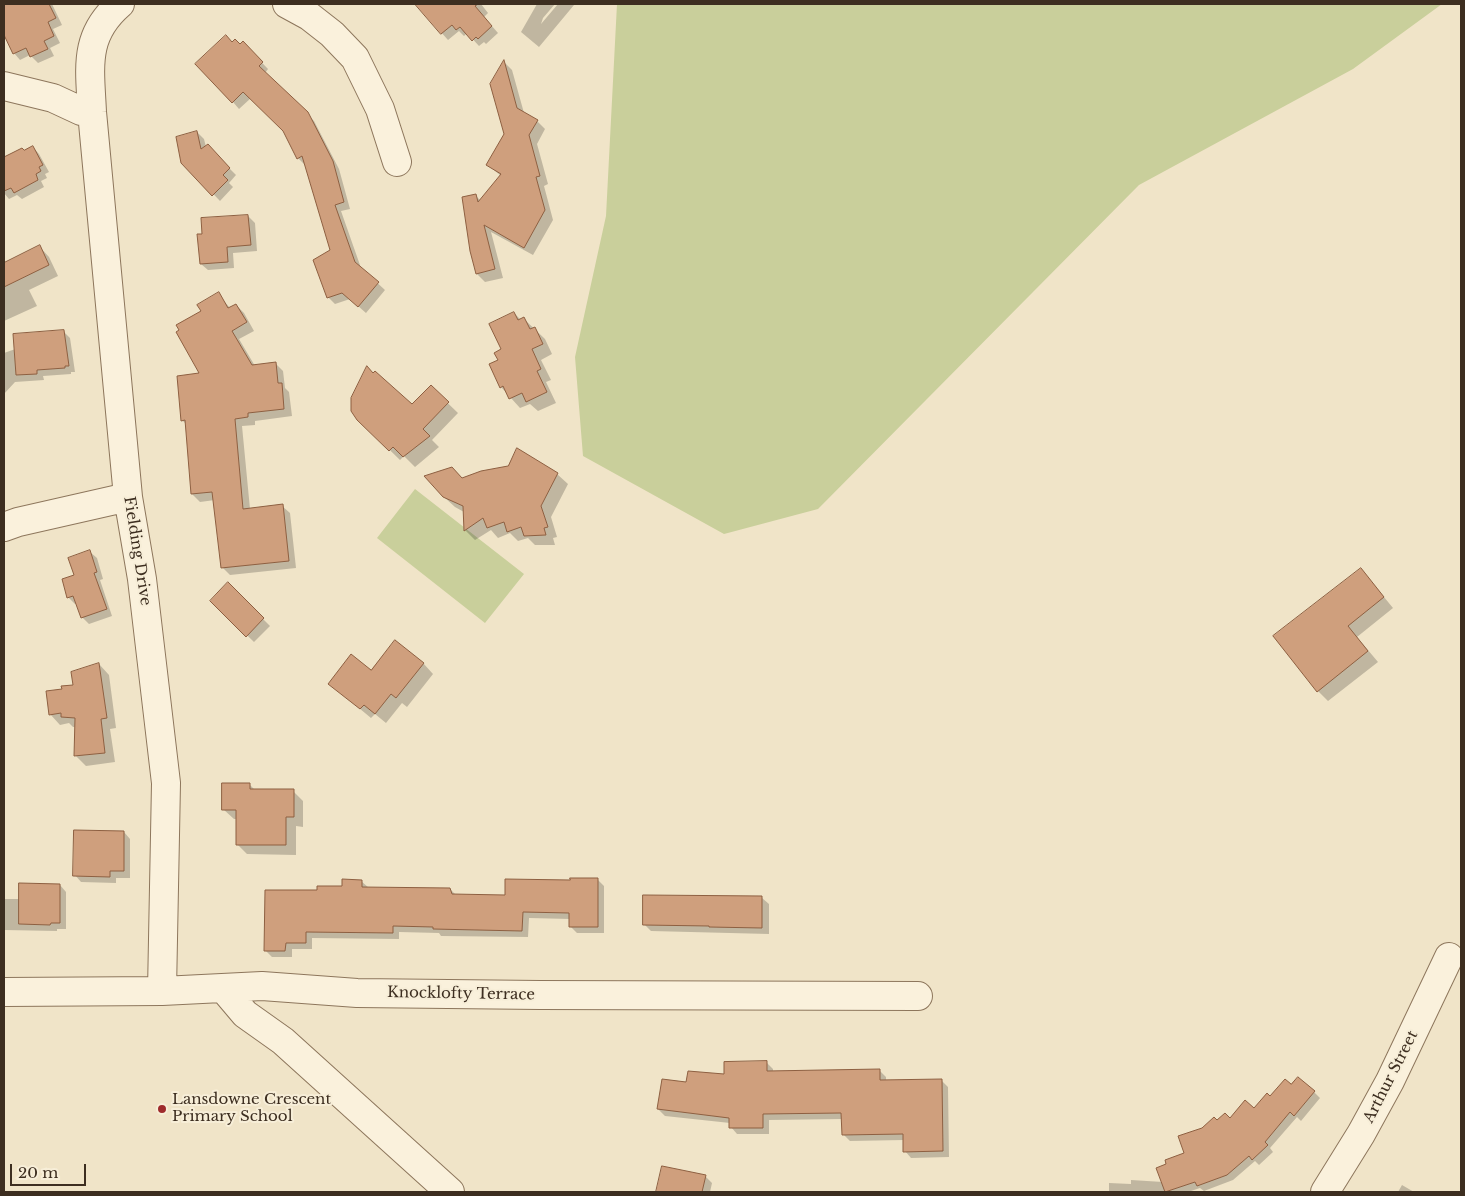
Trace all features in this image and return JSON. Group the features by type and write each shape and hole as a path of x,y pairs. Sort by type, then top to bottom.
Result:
{"street":[{"name":"Fielding Drive","path":"120,4 104,21 93,41 90,65 92,112 128,496 142,579 166,783 162,991"},
{"path":"287,4 309,16 332,34 355,58 380,109 397,162"},
{"path":"4,86 53,98 80,111 92,112"},
{"path":"4,527 128,496"},
{"name":"Arthur Street","path":"1325,1192 1361,1134 1390,1081 1449,957"},
{"name":"Knocklofty Terrace","path":"4,992 162,991 262,986 357,992 540,995 918,996"},
{"path":"223,988 245,1014 283,1042 450,1192"}],"green space":[{"path":"617,4 1442,4 1353,69 1139,185 818,509 724,534 583,456 575,357 606,216"},
{"path":"415,489 524,574 485,623 377,538"}],"building":[{"path":"4,4 49,4 56,18 48,22 54,36 44,41 48,49 30,57 26,48 13,54 4,35"},
{"path":"415,4 478,4 475,6 492,26 478,39 476,37 472,41 460,27 456,30 452,25 441,34"},
{"path":"226,35 232,42 235,39 240,44 243,41 263,62 259,66 308,112 333,161 344,202 335,205 355,262 379,282 358,307 342,293 327,298 313,260 330,250 302,156 297,159 283,131 243,92 232,103 195,64"},
{"path":"504,60 517,108 538,120 529,135 540,176 536,177 545,210 524,248 484,225 495,269 476,274 470,251 462,197 476,194 478,202 501,174 486,165 504,134 490,84"},
{"path":"197,131 201,149 208,144 230,168 223,175 228,180 212,196 181,163 176,137"},
{"path":"33,146 43,165 39,167 41,171 36,174 38,180 14,193 11,188 4,191 4,157 22,148 24,150"},
{"path":"248,215 251,245 227,247 228,262 200,264 197,234 202,234 201,218"},
{"path":"40,245 49,265 4,287 4,263"},
{"path":"219,292 228,308 236,304 247,322 232,331 252,365 276,362 278,383 282,383 284,409 248,413 248,417 235,419 243,509 283,504 289,561 221,568 212,492 191,494 185,420 181,421 177,376 199,373 176,332 179,330 176,325 201,311 197,305"},
{"path":"514,312 518,320 524,317 530,329 535,327 543,344 532,349 541,369 537,371 547,392 526,402 522,393 509,399 503,386 500,388 489,364 498,360 494,353 501,349 489,324"},
{"path":"64,330 69,366 37,370 37,374 16,375 13,334"},
{"path":"367,366 412,404 431,385 449,402 423,429 430,436 403,457 393,447 389,451 357,420 351,411 351,398"},
{"path":"517,448 558,473 541,506 548,527 544,528 546,535 524,536 521,527 507,532 504,522 487,528 483,518 464,531 463,506 443,497 424,476 452,467 462,478 481,471 508,466"},
{"path":"90,550 97,572 94,573 107,609 81,618 73,596 67,598 62,579 74,575 68,558"},
{"path":"1361,568 1384,597 1348,626 1368,651 1317,692 1273,636"},
{"path":"228,582 264,618 246,637 210,601"},
{"path":"395,640 424,663 396,698 391,694 375,714 364,705 360,709 328,684 351,654 371,670"},
{"path":"99,663 107,718 101,719 105,753 74,756 75,718 61,717 61,713 49,715 46,691 62,689 61,686 73,685 71,672"},
{"path":"222,783 250,783 250,789 294,789 294,817 286,817 286,845 236,845 236,810 222,810"},
{"path":"74,830 124,831 124,871 110,871 110,877 73,876"},
{"path":"570,878 598,878 598,927 569,927 569,913 523,912 522,931 393,926 393,933 306,932 306,943 286,943 285,951 264,951 265,890 317,890 317,886 342,886 342,879 362,880 362,887 450,888 452,894 505,895 505,879 570,880"},
{"path":"19,883 60,884 60,923 51,923 50,925 19,924"},
{"path":"643,895 762,896 762,928 643,925"},
{"path":"767,1061 767,1071 880,1069 880,1080 942,1079 943,1151 903,1152 903,1134 842,1135 841,1113 763,1114 763,1128 729,1128 729,1118 657,1109 662,1079 686,1082 688,1071 724,1074 724,1062"},
{"path":"1298,1077 1315,1091 1294,1116 1290,1112 1265,1142 1268,1145 1252,1160 1249,1156 1227,1175 1197,1186 1195,1182 1165,1192 1156,1168 1166,1164 1165,1160 1184,1153 1178,1136 1202,1128 1214,1117 1217,1120 1225,1113 1230,1118 1245,1100 1254,1108 1267,1093 1270,1096 1285,1079 1291,1084"},
{"path":"662,1166 706,1175 702,1192 656,1192"}],"place":[{"name":"Lansdowne Crescent Primary School","path":"162,1109"}]}
